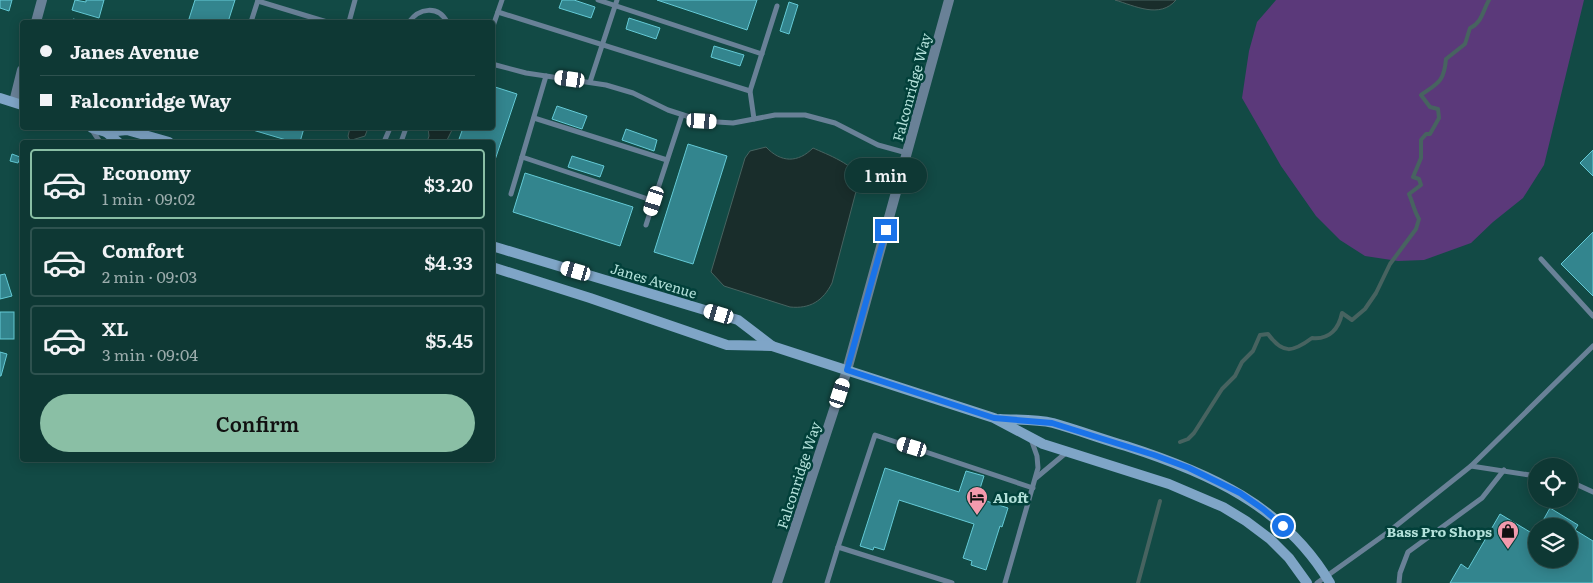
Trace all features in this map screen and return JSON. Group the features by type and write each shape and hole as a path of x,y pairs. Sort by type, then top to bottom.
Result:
{"street":[{"path":"37,20 42,0"},
{"name":"Falconridge Way","path":"777,583 847,370 949,0"},
{"path":"0,98 18,104 20,87"},
{"path":"98,130 106,132 127,130 162,140"},
{"path":"106,132 116,140"},
{"name":"Janes Avenue","path":"495,247 738,320 772,346"},
{"name":"Janes Avenue","path":"495,268 727,345 772,346 847,370 994,418 1043,444 1169,484 1223,507 1246,521 1270,539 1289,558 1307,583"},
{"name":"Janes Avenue","path":"994,418 1052,423 1154,455 1215,480 1240,493 1283,526 1307,551 1324,581"}],"lane":[{"path":"349,20 356,0"},
{"path":"495,20 502,0"},
{"path":"598,0 616,3 762,54"},
{"path":"252,20 258,1 320,20"},
{"path":"590,82 616,3"},
{"path":"754,119 750,91 777,6"},
{"path":"411,20 414,16 427,10 440,14 445,20"},
{"path":"498,12 750,91"},
{"path":"495,65 526,74 590,82 633,94 668,110 702,121 733,123 774,115 805,115 835,123 878,145 907,153"},
{"path":"511,194 546,76"},
{"path":"646,225 682,115"},
{"path":"534,118 667,160"},
{"path":"522,158 654,201"},
{"path":"1541,259 1593,316"},
{"path":"1324,581 1471,466 1593,346"},
{"path":"827,583 874,436 1033,488"},
{"path":"1005,583 1038,468 1037,456 1031,438"},
{"path":"1036,479 1067,452"},
{"path":"1471,466 1528,474"},
{"path":"1399,583 1400,573 1408,552 1482,498 1504,470"},
{"path":"1578,485 1593,492"},
{"path":"838,547 952,583"}],"shaded area":[{"path":"1276,0 1584,0 1544,165 1523,198 1471,243 1424,260 1398,261 1365,256 1340,240 1316,216 1281,166 1242,98 1249,51 1257,22"}],"water":[{"path":"1115,0 1176,0 1170,6 1155,10 1139,8"},
{"path":"350,130 367,130 365,136 352,140 348,136"},
{"path":"428,130 452,130 447,140 428,140"},
{"path":"766,147 778,156 789,159 801,156 813,148 847,165 857,175 859,180 832,283 820,299 804,307 790,307 724,286 711,272 745,158 750,151"}],"building":[{"path":"0,0 12,0 9,11 0,8"},
{"path":"75,0 86,2 86,0 104,0 99,18 72,10"},
{"path":"195,0 235,0 229,20 189,20"},
{"path":"562,0 574,0 595,7 591,18 559,8"},
{"path":"657,0 757,0 747,30"},
{"path":"789,2 798,5 789,34 780,31"},
{"path":"629,18 660,28 656,39 626,29"},
{"path":"714,46 744,55 740,66 711,57"},
{"path":"495,87 517,94 495,160 495,140 459,140 462,130 495,130"},
{"path":"557,106 587,116 582,129 552,119"},
{"path":"626,129 657,140 654,151 622,140"},
{"path":"253,130 303,130 301,140 286,140"},
{"path":"688,144 727,156 693,264 654,252"},
{"path":"1593,150 1593,176 1580,163"},
{"path":"12,154 20,157 18,163 10,161"},
{"path":"572,156 604,166 600,177 568,167"},
{"path":"525,173 633,207 620,246 513,212"},
{"path":"1593,232 1593,296 1561,264"},
{"path":"5,274 12,296 0,299 0,275"},
{"path":"0,312 14,312 14,339 0,339"},
{"path":"0,352 7,354 1,376 0,376"},
{"name":"Aloft","path":"885,468 959,492 966,471 984,476 977,498 1008,508 1002,527 1000,526 986,570 971,565 972,561 963,558 974,524 899,500 884,550 874,547 873,550 860,546"},
{"name":"Bass Pro Shops","path":"1550,508 1566,518 1544,518"},
{"name":"Bass Pro Shops","path":"1500,514 1528,531 1528,568 1578,568 1578,532 1593,541 1593,583 1450,583 1461,564 1468,569"}],"waterway":[{"path":"1180,442 1188,439 1194,433 1222,389 1235,376 1242,362 1253,351 1260,335 1268,334 1273,341 1284,348 1294,348 1312,338 1329,335 1339,324 1342,313 1352,320 1365,309 1376,293 1390,264 1416,229 1419,219 1409,194 1421,185 1419,179 1413,177 1421,158 1421,140 1426,134 1430,134 1439,118 1438,109 1430,107 1421,95 1432,88 1442,77 1446,59 1465,44 1470,28 1480,20 1489,0"},
{"path":"1138,583 1160,501"}],"place":[{"name":"Aloft","path":"977,516"},
{"name":"Bass Pro Shops","path":"1508,550"}],"route":[{"path":"886,230 847,370 994,418 1052,423 1154,455 1189,468 1240,493 1283,526"}]}
